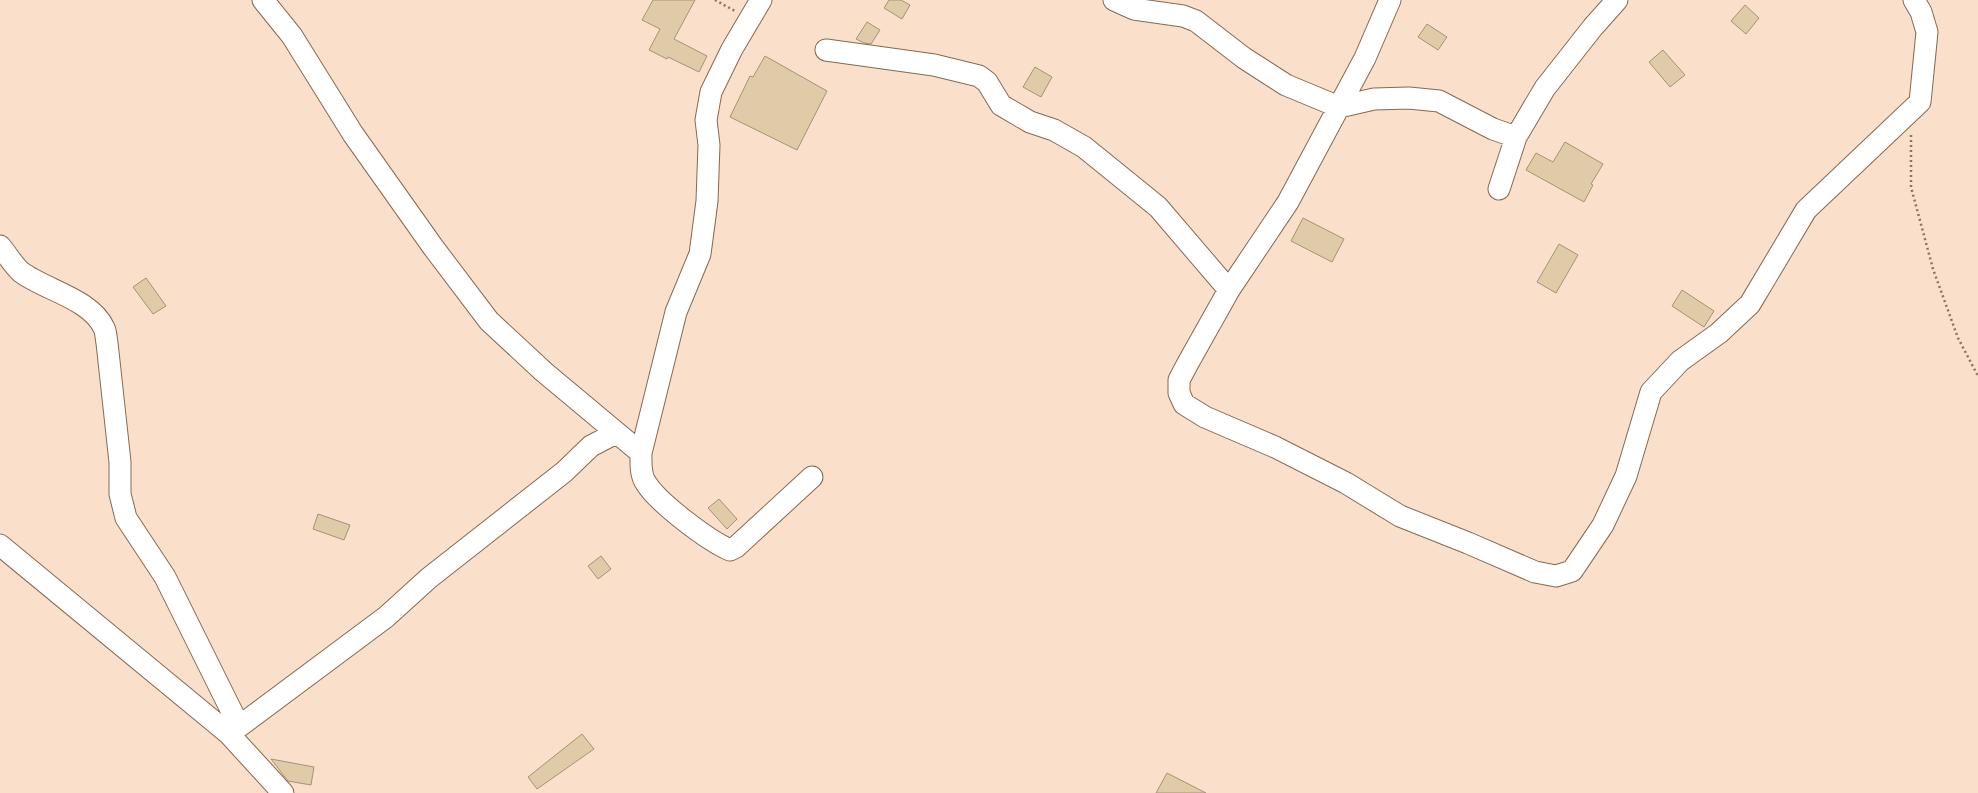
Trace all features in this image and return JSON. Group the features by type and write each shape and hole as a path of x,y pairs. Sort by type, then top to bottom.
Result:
{"street":[{"path":"263,0 292,36 353,134 433,247 489,321 544,372 641,453"},
{"path":"761,0 749,19 711,92 706,120 708,145 707,201 700,254 676,312 641,453 641,467 645,483 659,498 684,520 730,550 736,547 812,476"},
{"path":"1114,0 1134,9 1183,16 1196,21 1244,58 1286,85 1339,107 1374,100 1409,98 1439,101 1494,129 1516,137"},
{"path":"1390,0 1365,58 1288,202 1229,290 1179,380 1179,393 1184,404 1205,417 1275,447 1346,483 1400,516 1535,572 1556,576 1572,571 1603,525 1626,476 1651,392 1680,361 1719,333 1750,304 1806,210 1920,102 1927,32 1921,12 1914,0"},
{"path":"1499,189 1516,137 1545,88 1593,27 1617,0"},
{"path":"826,50 934,65 979,76 986,82 1002,105 1030,122 1054,130 1084,146 1158,208 1229,290"},
{"path":"0,246 20,271 42,285 67,296 92,312 104,328 107,343 119,454 120,494 126,518 165,577 234,730 282,793"},
{"path":"234,730 386,617 429,578 564,472 591,446 616,433"},
{"path":"0,545 234,730"}],"path":[{"path":"715,0 749,19"},
{"path":"1913,129 1911,135 1911,187 1933,269 1958,338 1978,376"}],"building":[{"path":"653,0 695,0 674,39 707,56 699,72 668,57 667,59 649,50 660,29 642,20"},
{"path":"889,0 901,0 910,5 902,19 884,8"},
{"path":"1745,5 1759,18 1746,34 1731,21"},
{"path":"867,22 880,30 871,44 864,43 856,39"},
{"path":"1427,24 1447,37 1438,50 1418,37"},
{"path":"1663,50 1685,75 1670,87 1649,62"},
{"path":"765,56 827,91 797,150 730,117 750,76 753,77"},
{"path":"1035,67 1052,77 1041,97 1023,87"},
{"path":"1565,142 1603,164 1591,184 1593,185 1584,202 1526,170 1536,153 1553,162"},
{"path":"1303,218 1344,239 1332,262 1291,241"},
{"path":"1559,244 1578,255 1556,293 1537,282"},
{"path":"146,278 166,306 153,314 133,287"},
{"path":"1682,290 1714,311 1704,327 1672,306"},
{"path":"719,499 737,519 727,529 708,508"},
{"path":"318,514 350,525 344,540 313,529"},
{"path":"601,556 611,569 598,579 588,566"},
{"path":"582,734 594,749 537,789 528,777"},
{"path":"271,759 314,767 311,785 288,781"},
{"path":"1167,773 1206,793 1156,793"}]}
